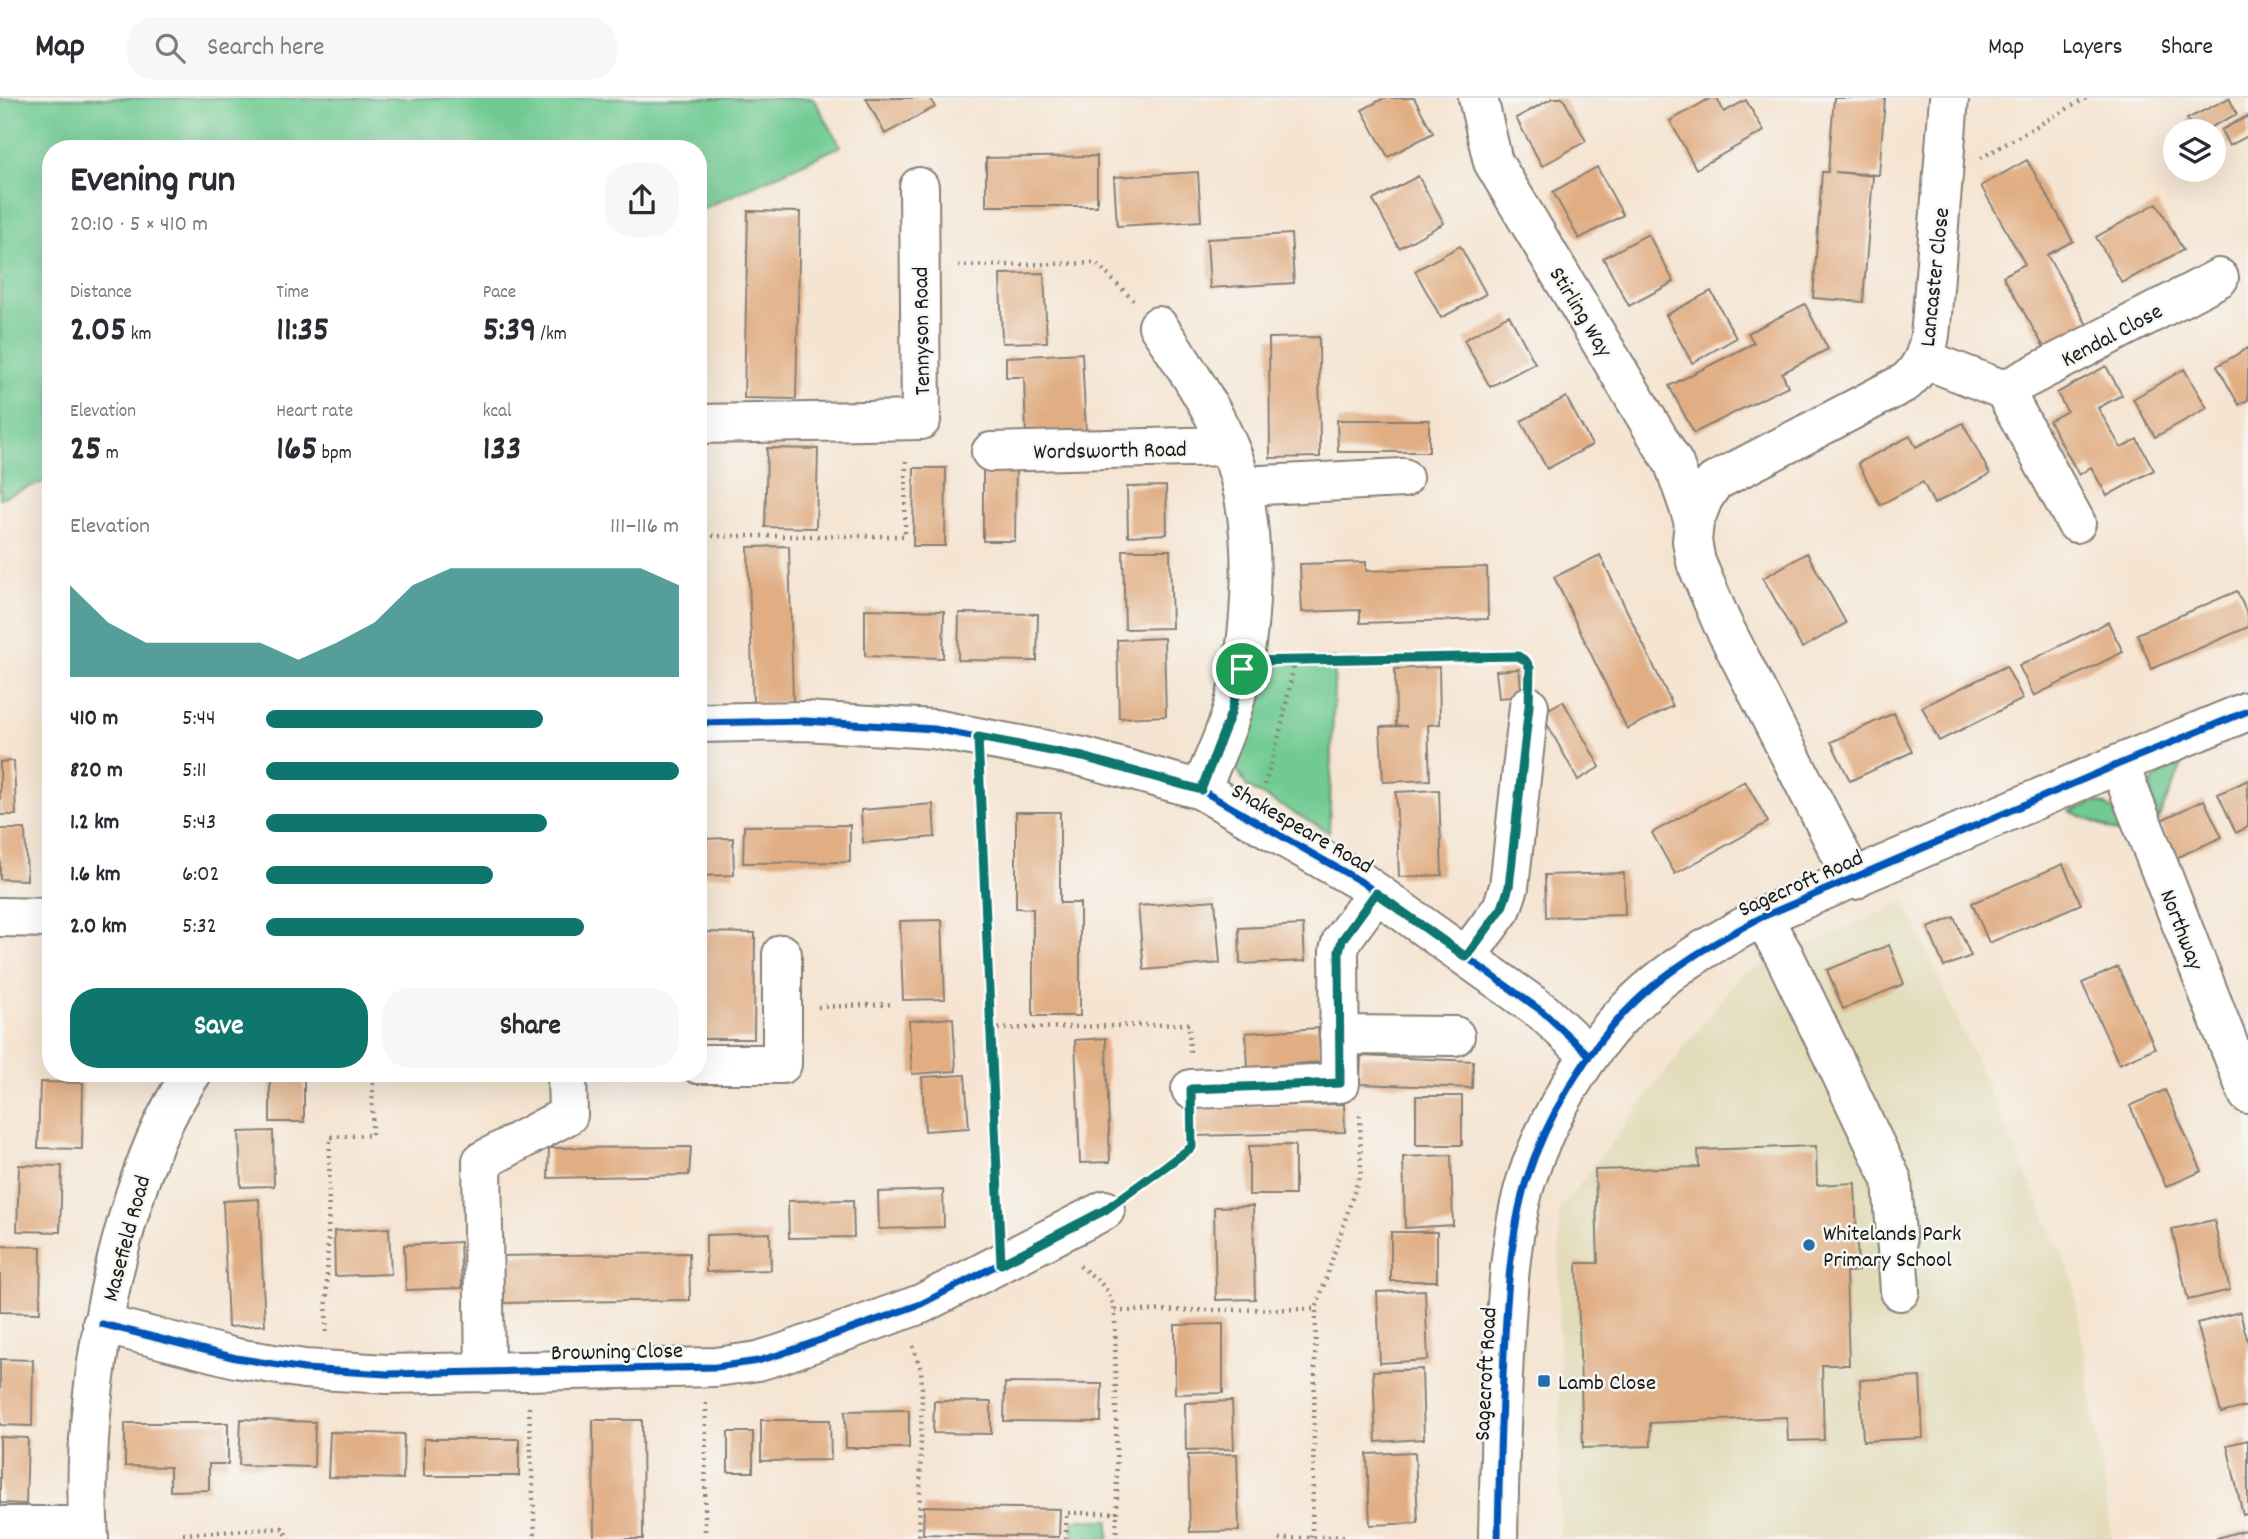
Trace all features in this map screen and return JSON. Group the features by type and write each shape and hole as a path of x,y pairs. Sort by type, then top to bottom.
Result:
{"street":[{"name":"Stirling Way","path":"1479,98 1493,162 1674,464 1698,510 1692,541 1696,562 1722,623 1854,880"},
{"name":"Lancaster Close","path":"1698,510 1714,482 1906,382 1917,373 1929,344 1949,98"},
{"name":"Tennyson Road","path":"707,424 922,420 919,187"},
{"name":"Kendal Close","path":"2004,390 2219,278"},
{"name":"Wordsworth Road","path":"1158,326 1193,378 1228,446 1241,486 1248,533 1250,580 1244,661 1231,713 1201,790"},
{"path":"1924,359 2004,390 2076,523"},
{"name":"Wordsworth Road","path":"991,452 1228,446"},
{"path":"1241,486 1403,478"},
{"path":"1466,957 1502,908 1509,887 1529,706"},
{"name":"Sagecroft Road","path":"1498,1539 1506,1315 1510,1272 1527,1181 1544,1137 1575,1077 1589,1055 1634,1002 1707,947 1762,918 2248,711"},
{"name":"Shakespeare Road","path":"707,723 805,721 934,729 1083,757 1201,790 1360,881 1543,1012 1589,1055"},
{"name":"Northway","path":"2119,764 2248,1094"},
{"path":"1191,1089 1340,1083 1339,951 1342,940 1376,893"},
{"path":"0,917 42,918"},
{"path":"1762,918 1784,956 1892,1180 1900,1291"},
{"path":"707,1064 782,1064 782,954"},
{"path":"1339,1035 1455,1036"},
{"name":"Masefield Road","path":"89,1532 89,1416 102,1324 123,1232 141,1175 160,1128 187,1082"},
{"path":"485,1373 482,1161 568,1115 567,1082"},
{"name":"Browning Close","path":"102,1324 236,1358 304,1369 387,1374 707,1367 758,1361 897,1314 1105,1210"},
{"path":"0,1526 89,1532"}],"path":[{"path":"1943,179 2086,98"},
{"path":"920,267 1096,263 1158,326"},
{"path":"707,536 905,536 906,420"},
{"path":"1244,661 1518,656 1526,661 1530,668 1529,706"},
{"path":"1255,821 1282,724 1295,660"},
{"path":"978,737 1001,1264"},
{"path":"781,1008 894,1004"},
{"path":"991,1029 1189,1024 1192,1147 1105,1210"},
{"path":"326,1370 330,1137 372,1135 373,1082"},
{"path":"1312,1537 1316,1309 1361,1171 1359,1102"},
{"path":"1046,1241 1106,1286 1112,1298 1115,1311 1116,1539"},
{"path":"1115,1311 1316,1309"},
{"path":"897,1314 913,1345 921,1370 919,1539"},
{"path":"705,1531 707,1367"},
{"path":"527,1372 535,1539"},
{"path":"1066,1539 1066,1513 1117,1513"},
{"path":"183,1534 282,1528 289,1539"},
{"path":"1279,1539 1348,1536"}],"shaded area":[{"name":"Whitelands Park Primary School","path":"1905,902 2073,1279 2112,1539 1560,1539 1559,1211 1740,975"}],"green space":[{"path":"0,98 813,98 841,146 707,207 707,140 42,140 42,482 0,498"},
{"path":"1335,659 1329,832 1247,787 1237,770 1236,756 1263,660"},
{"path":"2183,762 2158,820 2152,783 2162,773"},
{"path":"2096,802 2113,810 2128,837 2069,811"},
{"path":"1073,1520 1109,1520 1109,1539 1073,1539"}],"building":[{"path":"866,98 930,98 935,107 885,134"},
{"path":"1384,98 1414,98 1433,133 1388,157 1362,110"},
{"path":"1553,98 1563,98 1586,141 1542,166 1516,118"},
{"path":"1711,98 1717,98 1724,112 1746,100 1764,131 1696,169 1670,121"},
{"path":"1834,98 1885,98 1879,175 1835,172 1873,176 1863,302 1813,298 1822,172 1828,172"},
{"path":"2229,98 2237,114 2226,120 2187,119"},
{"path":"2248,116 2248,136 2229,146 2226,127"},
{"path":"1097,156 1097,206 986,206 986,158"},
{"path":"2027,160 2073,241 2047,255 2087,325 2045,349 2003,276 2025,264 1981,186"},
{"path":"1597,167 1623,215 1579,239 1553,192"},
{"path":"1198,172 1201,221 1117,226 1114,177"},
{"path":"1418,176 1444,223 1399,248 1373,200"},
{"path":"2157,203 2183,250 2122,283 2096,237"},
{"path":"748,211 800,212 796,399 744,398"},
{"path":"1291,234 1294,283 1210,288 1207,239"},
{"path":"1648,234 1674,282 1629,306 1603,258"},
{"path":"1460,246 1486,294 1441,318 1415,271"},
{"path":"1044,273 1047,342 1002,343 1000,274"},
{"path":"1711,291 1736,338 1692,363 1666,315"},
{"path":"1805,304 1828,349 1782,373 1788,386 1694,433 1669,386 1754,343 1748,333"},
{"path":"1509,315 1535,363 1490,387 1464,340"},
{"path":"1319,337 1320,457 1270,458 1269,338"},
{"path":"2248,348 2248,400 2239,405 2217,366"},
{"path":"1082,353 1086,434 1026,436 1024,377 1006,377 1006,357"},
{"path":"2106,366 2122,395 2098,408 2121,448 2137,439 2154,470 2107,496 2091,467 2079,475 2049,421 2067,411 2057,393"},
{"path":"2184,369 2207,408 2155,437 2133,399"},
{"path":"1566,397 1592,445 1547,469 1521,421"},
{"path":"1337,420 1429,420 1429,452 1338,452"},
{"path":"1963,423 1990,474 1934,504 1923,482 1880,505 1858,463 1910,436 1916,447"},
{"path":"767,448 818,449 816,528 765,527"},
{"path":"983,463 1016,463 1015,541 983,541"},
{"path":"914,468 946,468 945,546 913,546"},
{"path":"1166,486 1167,534 1128,536 1127,487"},
{"path":"789,546 793,702 753,703 748,547"},
{"path":"1123,550 1170,550 1172,628 1125,629"},
{"path":"1807,553 1846,623 1802,648 1763,578"},
{"path":"1600,555 1673,706 1627,729 1554,577"},
{"path":"1366,562 1366,571 1487,567 1488,619 1360,623 1360,610 1302,612 1300,564"},
{"path":"2237,591 2248,616 2248,627 2152,669 2137,634"},
{"path":"865,609 944,611 943,658 865,656"},
{"path":"959,613 1038,614 1037,661 958,660"},
{"path":"2108,622 2123,652 2034,696 2019,666"},
{"path":"1164,638 1166,716 1119,718 1117,640"},
{"path":"2006,666 2023,699 1939,741 1922,707"},
{"path":"1439,667 1440,724 1428,725 1430,780 1383,782 1380,727 1407,726 1396,725 1395,669"},
{"path":"1519,669 1522,696 1499,698 1496,671"},
{"path":"1563,701 1600,767 1578,780 1541,713"},
{"path":"1894,713 1912,752 1850,781 1831,742"},
{"path":"14,761 16,815 0,815 0,762"},
{"path":"2248,780 2248,827 2236,833 2218,794"},
{"path":"1745,781 1768,822 1675,874 1652,833"},
{"path":"1439,790 1442,875 1399,877 1396,792"},
{"path":"2204,800 2222,837 2176,858 2159,821"},
{"path":"933,804 935,837 863,843 861,810"},
{"path":"1016,812 1060,812 1060,903 1080,903 1080,1016 1033,1016 1033,909 1016,908"},
{"path":"850,825 850,862 743,863 744,826"},
{"path":"0,829 25,829 27,880 0,879"},
{"path":"733,838 734,875 707,876 707,839"},
{"path":"2063,864 2081,904 1989,943 1972,903"},
{"path":"1624,873 1625,915 1546,917 1545,875"},
{"path":"1215,900 1220,963 1144,970 1138,906"},
{"path":"1954,917 1971,956 1944,967 1928,928"},
{"path":"942,920 945,999 903,1000 900,921"},
{"path":"1303,925 1305,961 1240,964 1239,928"},
{"path":"707,932 755,933 754,1039 707,1039"},
{"path":"1889,945 1904,984 1843,1009 1827,970"},
{"path":"2118,967 2155,1048 2119,1064 2082,983"},
{"path":"953,1018 956,1071 912,1074 909,1021"},
{"path":"1318,1028 1321,1062 1248,1068 1246,1033"},
{"path":"1106,1038 1110,1162 1080,1163 1075,1040"},
{"path":"1361,1056 1473,1061 1472,1088 1360,1084"},
{"path":"965,1075 969,1128 925,1131 922,1077"},
{"path":"40,1082 83,1083 82,1149 38,1148"},
{"path":"270,1082 304,1082 304,1122 270,1122"},
{"path":"2165,1090 2202,1171 2166,1187 2130,1106"},
{"path":"1416,1096 1462,1096 1462,1145 1416,1145"},
{"path":"1344,1104 1345,1132 1196,1136 1196,1107"},
{"path":"273,1131 274,1186 241,1187 239,1132"},
{"path":"1295,1145 1295,1195 1249,1195 1249,1146"},
{"name":"Whitelands Park Primary School","path":"1816,1146 1817,1185 1855,1183 1858,1271 1846,1272 1849,1365 1822,1365 1824,1440 1788,1441 1787,1417 1650,1423 1651,1446 1583,1448 1577,1263 1598,1263 1595,1170 1699,1167 1698,1150"},
{"path":"691,1147 689,1175 548,1178 549,1148"},
{"path":"1451,1155 1453,1225 1405,1228 1403,1157"},
{"path":"19,1165 62,1166 60,1232 17,1231"},
{"path":"943,1190 944,1227 879,1229 878,1192"},
{"path":"259,1199 265,1325 228,1327 223,1201"},
{"path":"853,1200 854,1237 789,1238 788,1201"},
{"path":"1253,1206 1255,1299 1216,1300 1214,1207"},
{"path":"2214,1220 2230,1290 2188,1300 2172,1229"},
{"path":"389,1228 391,1274 335,1276 334,1231"},
{"path":"1391,1232 1437,1232 1437,1281 1391,1281"},
{"path":"770,1233 771,1270 706,1272 706,1235"},
{"path":"460,1242 462,1288 406,1290 404,1245"},
{"path":"0,1246 41,1247 40,1313 0,1312"},
{"path":"689,1253 690,1300 497,1303 497,1256"},
{"path":"1425,1290 1428,1360 1380,1363 1377,1292"},
{"path":"2240,1312 2248,1343 2248,1406 2221,1413 2197,1323"},
{"path":"1223,1324 1223,1393 1175,1394 1175,1325"},
{"path":"0,1359 33,1360 32,1426 0,1425"},
{"path":"1422,1369 1424,1439 1376,1442 1373,1371"},
{"path":"1920,1377 1923,1438 1863,1441 1860,1380"},
{"path":"1005,1383 1102,1384 1101,1422 1004,1421"},
{"path":"934,1401 991,1402 991,1434 933,1433"},
{"path":"1232,1401 1234,1449 1186,1450 1185,1403"},
{"path":"909,1410 909,1448 846,1448 845,1411"},
{"path":"241,1419 315,1422 314,1467 239,1465"},
{"path":"593,1420 642,1420 643,1539 594,1539"},
{"path":"761,1420 830,1420 831,1460 761,1461"},
{"path":"125,1423 228,1423 228,1464 209,1464 209,1490 170,1491 170,1467 125,1466"},
{"path":"330,1432 404,1434 403,1479 328,1477"},
{"path":"728,1432 753,1432 753,1472 728,1472"},
{"path":"0,1437 28,1438 26,1504 0,1503"},
{"path":"424,1439 519,1439 519,1476 424,1476"},
{"path":"2248,1440 2248,1514 2243,1515 2227,1445"},
{"path":"1415,1452 1418,1523 1370,1525 1367,1454"},
{"path":"1237,1454 1239,1531 1190,1532 1188,1455"},
{"path":"924,1506 1060,1509 1059,1537 923,1534"},
{"path":"2248,1529 2248,1539 2217,1539 2217,1538"}],"cycle path":[{"path":"1498,1539 1506,1311 1521,1201 1534,1157 1557,1109 1585,1062 1618,1020 1649,989 1680,966 1762,917 2248,711"},
{"path":"707,723 805,721 934,729 1083,757 1201,790 1360,881 1543,1012 1589,1055"},
{"path":"102,1324 236,1358 304,1369 387,1374 716,1367 758,1361 781,1354 921,1304 1105,1210"}],"place":[{"name":"Whitelands Park Primary School","path":"1809,1245"},
{"name":"Lamb Close","path":"1544,1381"}],"route":[{"path":"1518,656 1526,661 1530,668 1529,706 1509,887 1502,908 1466,957 1376,893 1342,940 1339,951 1340,1083 1191,1089 1192,1147 1105,1210 1001,1264 978,737 1083,757 1201,790 1231,713 1242,669 1244,661 1518,656"}]}
